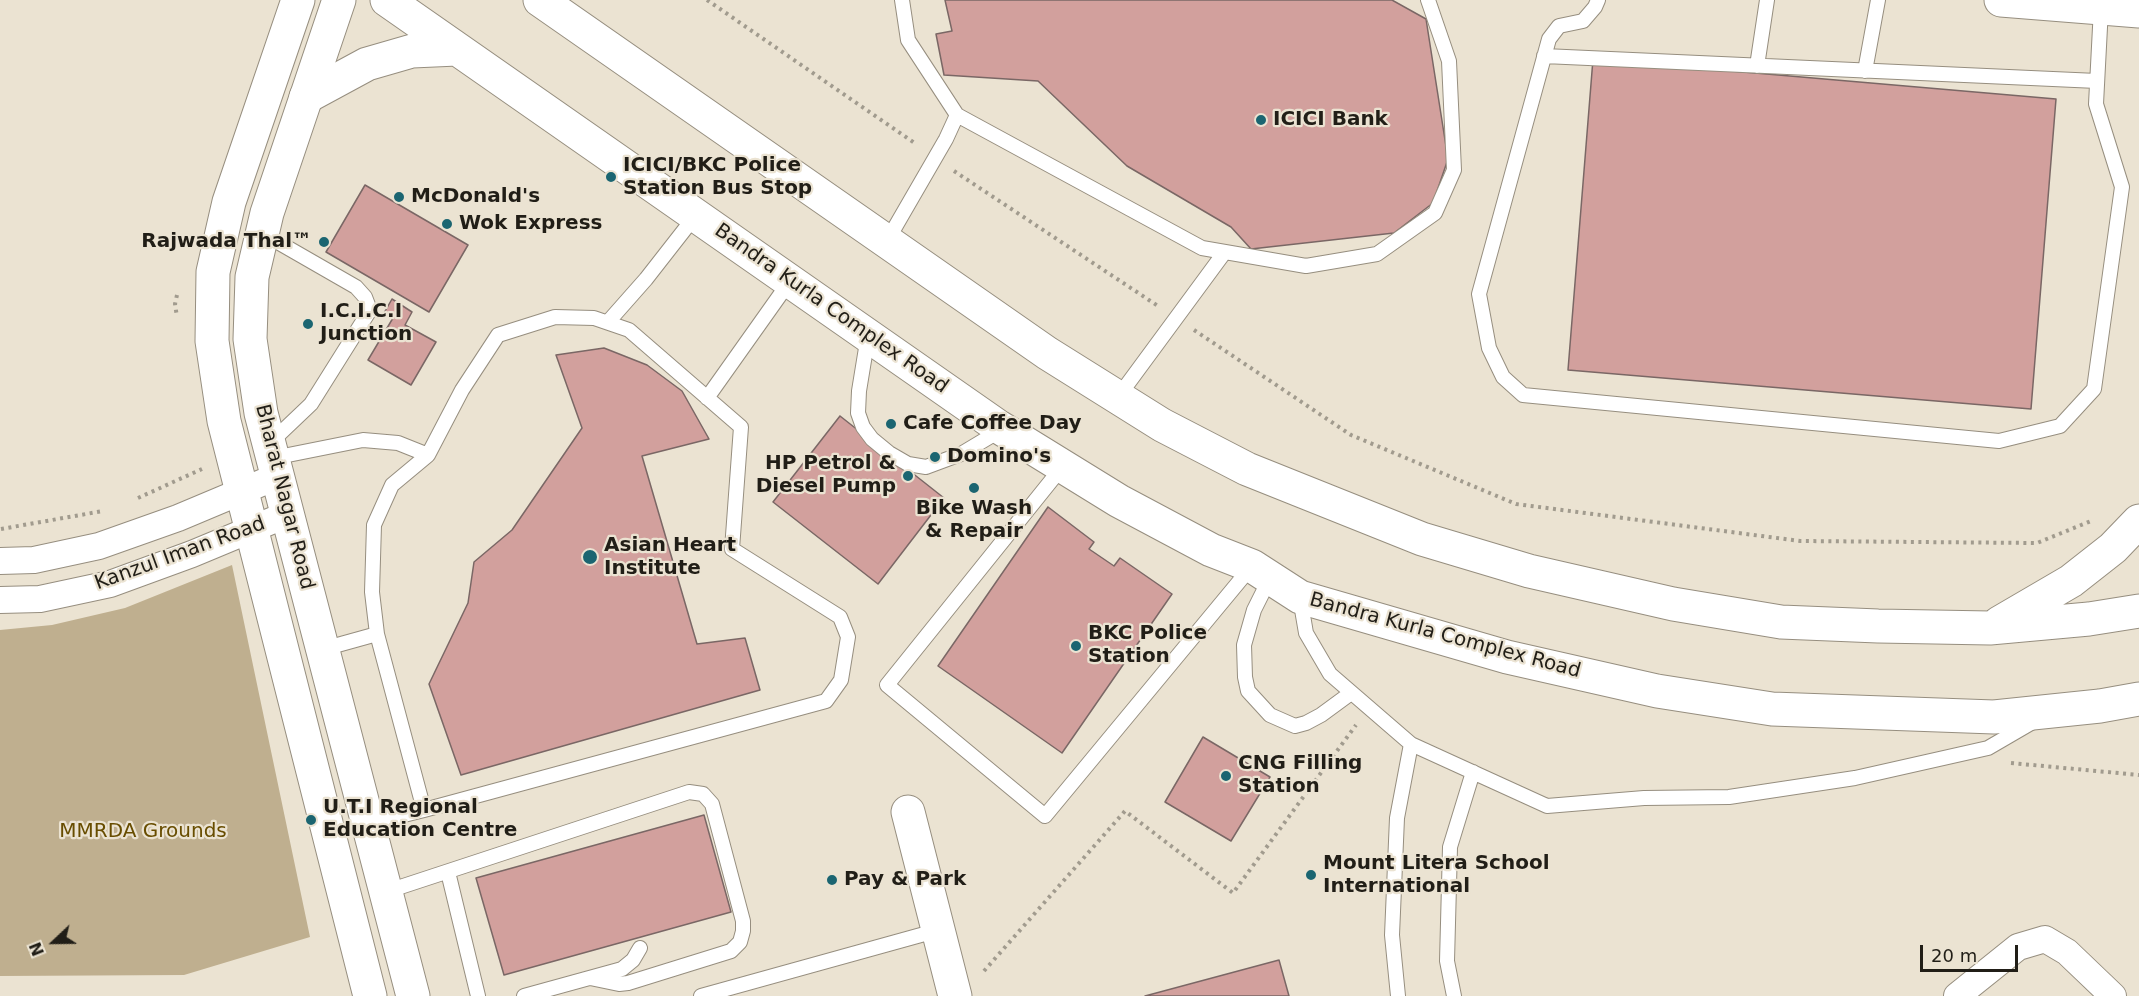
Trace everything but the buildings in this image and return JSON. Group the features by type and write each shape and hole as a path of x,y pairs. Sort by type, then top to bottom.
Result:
{"main road":[{"name":"Bharat Nagar Road","path":"298,0 229,202 213,272 212,341 224,421 370,996"},
{"name":"Bharat Nagar Road","path":"339,0 262,233 252,277 250,339 261,413 412,996"},
{"name":"Bandra Kurla Complex Road","path":"387,0 1003,429 1057,473 1211,550 1261,572 1300,597 1508,657 1657,691 1772,709 1994,717 2100,706 2139,699"},
{"path":"540,0 1047,353 1162,425 1247,469 1422,539 1529,571 1673,604 1781,622 1990,628 2089,619 2139,611"},
{"path":"2001,0 2139,10"},
{"path":"306,97 367,64 412,51 457,49"},
{"path":"1990,628 2071,581 2113,548 2139,521"},
{"path":"908,812 939,930 966,987"}],"street":[{"name":"Kanzul Iman Road","path":"0,561 34,560 99,546 178,518 242,491 274,459"},
{"name":"Kanzul Iman Road","path":"0,600 40,599 110,584 192,554 288,514"},
{"path":"1957,996 2018,947 2045,939 2067,952 2113,996"}],"lane":[{"path":"902,0 908,40 957,115 1202,248 1306,266 1377,254 1435,213 1454,170 1449,61 1428,0"},
{"path":"1598,0 1583,21 1559,26 1549,39 1479,294 1489,348 1503,377 1523,395 1999,441 2060,426 2094,388 2122,187 2096,104 2101,8"},
{"path":"1757,66 1767,0"},
{"path":"1865,71 1878,0"},
{"path":"1544,56 2097,81"},
{"path":"887,241 957,115"},
{"path":"608,322 646,279 696,215"},
{"path":"262,233 356,287 365,297 370,310 274,459"},
{"path":"1118,397 1224,253"},
{"path":"707,398 790,281"},
{"path":"368,824 424,810 826,700 841,680 848,637 840,617 732,549 741,427 629,330 594,318 555,317 498,335 462,390 428,455 392,485 374,525 372,592 377,634 424,810"},
{"path":"868,335 859,391 858,413 863,427 872,439 889,453 908,464 926,467 961,454 1003,429"},
{"path":"274,459 363,440 398,443 428,455"},
{"path":"1057,473 888,685 1045,816 1229,595 1261,572"},
{"path":"1261,572 1254,610 1244,645 1248,691 1270,715 1295,726 1321,715 1351,693"},
{"path":"1300,597 1306,633 1330,674 1411,744 1547,806 1644,798 1729,797 1855,778 1988,748 2051,711"},
{"path":"323,649 377,634"},
{"path":"1398,996 1392,935 1397,818 1411,744"},
{"path":"1454,996 1447,961 1450,847 1473,772"},
{"path":"386,892 689,792 703,794 712,804 740,910 743,931 740,942 732,951 628,983 620,984 590,978"},
{"path":"447,872 478,996"},
{"path":"701,996 939,930"},
{"path":"524,996 628,966 640,948"}],"path":[{"path":"706,0 935,158 1351,435 1516,504 1800,541 2037,543 2101,517"},
{"path":"178,293 175,304 179,327"},
{"path":"135,500 206,467"},
{"path":"0,530 103,511"},
{"path":"966,987 1125,811 1233,892 1369,708"}],"green space":[{"name":"MMRDA Grounds","path":"232,565 310,937 184,975 0,976 0,630 52,625 125,608"}],"place":[{"name":"ICICI Bank","path":"1261,120"},
{"name":"ICICI/BKC Police Station Bus Stop","path":"611,177"},
{"name":"McDonald's","path":"399,197"},
{"name":"Wok Express","path":"447,224"},
{"name":"Rajwada Thal™","path":"324,242"},
{"name":"I.C.I.C.I Junction","path":"308,324"},
{"name":"Cafe Coffee Day","path":"891,424"},
{"name":"Domino's","path":"935,457"},
{"name":"HP Petrol & Diesel Pump","path":"908,476"},
{"name":"Bike Wash & Repair","path":"974,488"},
{"name":"Asian Heart Institute","path":"590,557"},
{"name":"BKC Police Station","path":"1076,646"},
{"name":"CNG Filling Station","path":"1226,776"},
{"name":"U.T.I Regional Education Centre","path":"311,820"},
{"name":"Mount Litera School International","path":"1311,875"},
{"name":"Pay & Park","path":"832,880"}]}
